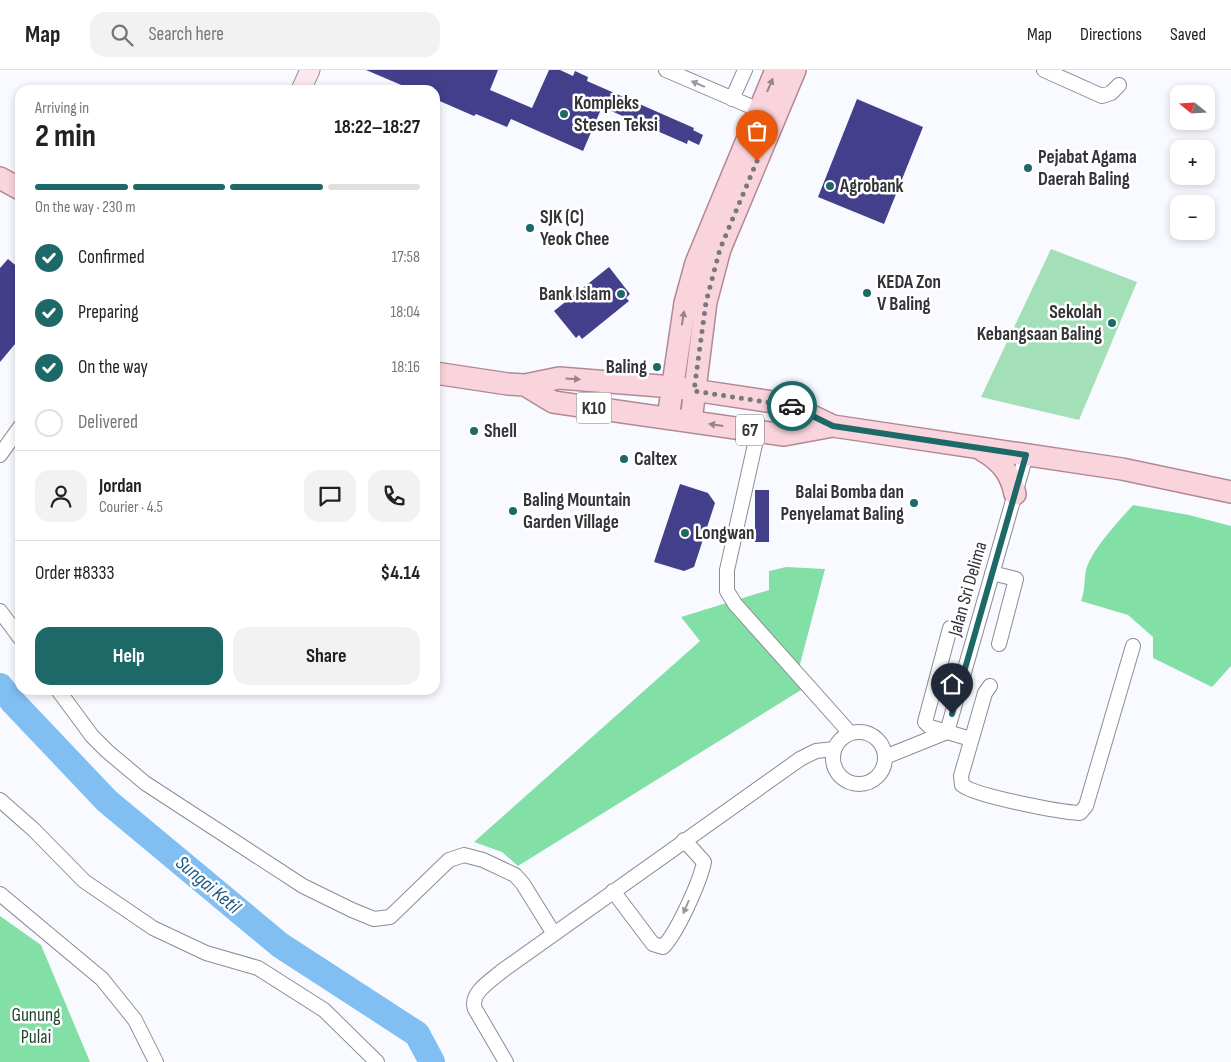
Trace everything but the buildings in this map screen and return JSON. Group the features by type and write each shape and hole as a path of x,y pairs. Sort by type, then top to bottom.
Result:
{"main road":[{"path":"691,421 706,302 720,249 767,114 776,70"},
{"path":"668,418 685,304 696,263 767,114 795,70"},
{"path":"0,178 15,186"},
{"path":"629,384 648,378 667,368 677,356"},
{"name":"K10","path":"440,374 525,385 559,378 673,387"},
{"name":"K10","path":"525,385 553,402 668,418"},
{"name":"67","path":"673,387 788,404 833,426 1122,469 1231,492"},
{"name":"67","path":"668,418 784,435 833,426"},
{"path":"981,449 994,456 1002,465 1012,481 1015,494"}],"street":[{"path":"302,85 310,70"},
{"path":"666,70 767,114"},
{"path":"732,99 745,70"},
{"path":"1044,70 1102,96 1111,93 1118,85"},
{"path":"758,431 727,570 727,591 740,609 850,733"},
{"path":"0,455 15,434"},
{"name":"Jalan Sri Delima","path":"947,732 1026,455"},
{"path":"992,573 1016,579 999,644"},
{"path":"0,611 15,631"},
{"path":"950,628 925,722 930,727 972,740"},
{"path":"990,686 985,693 961,776 962,785 1000,799 1076,813 1083,812 1133,646"},
{"path":"62,695 92,736 145,783 303,886 352,910 374,919 390,917 449,860 464,855 483,860 515,875 523,884 554,934"},
{"path":"885,757 947,732"},
{"path":"850,733 866,733 874,736 884,749 885,757 881,771 871,781 857,784 844,780 839,775 833,762 834,749 843,737 850,733"},
{"path":"506,1062 475,1009 473,1001 477,992 502,971 800,759 816,751 834,749"},
{"path":"0,800 34,830 84,881 153,928 206,953 258,968 324,1010 377,1062"},
{"path":"613,892 653,944 663,947 673,937 701,874 704,862 684,840"},
{"path":"0,894 102,979 135,1020 156,1062"}],"green space":[{"path":"1051,249 1137,282 1079,420 981,397"},
{"path":"1133,505 1189,515 1231,526 1231,666 1212,687 1153,658 1153,637 1128,615 1081,601 1089,562 1106,536"},
{"path":"786,567 825,569 799,668 809,685 518,866 502,852 474,842 700,641 681,617 769,590 769,571"},
{"name":"Gunung Pulai","path":"0,916 41,945 90,1062 0,1062"}],"waterway":[{"name":"Sungai Ketil","path":"0,686 107,801 280,945 417,1034 432,1062"}],"way so far":[{"path":"757,161 720,249 706,302 694,391 792,406"}],"place":[{"name":"Kompleks Stesen Teksi","path":"564,114"},
{"name":"Pejabat Agama Daerah Baling","path":"1028,168"},
{"name":"Agrobank","path":"830,186"},
{"name":"SJK (C) Yeok Chee","path":"530,228"},
{"name":"KEDA Zon V Baling","path":"867,293"},
{"name":"Bank Islam","path":"621,294"},
{"name":"Sekolah Kebangsaan Baling","path":"1112,323"},
{"name":"Baling","path":"657,367"},
{"name":"Shell","path":"474,431"},
{"name":"Caltex","path":"624,459"},
{"name":"Balai Bomba dan Penyelamat Baling","path":"914,503"},
{"name":"Baling Mountain Garden Village","path":"513,511"},
{"name":"Longwan","path":"685,533"}],"route":[{"path":"792,406 833,426 1026,455 952,714"}]}
